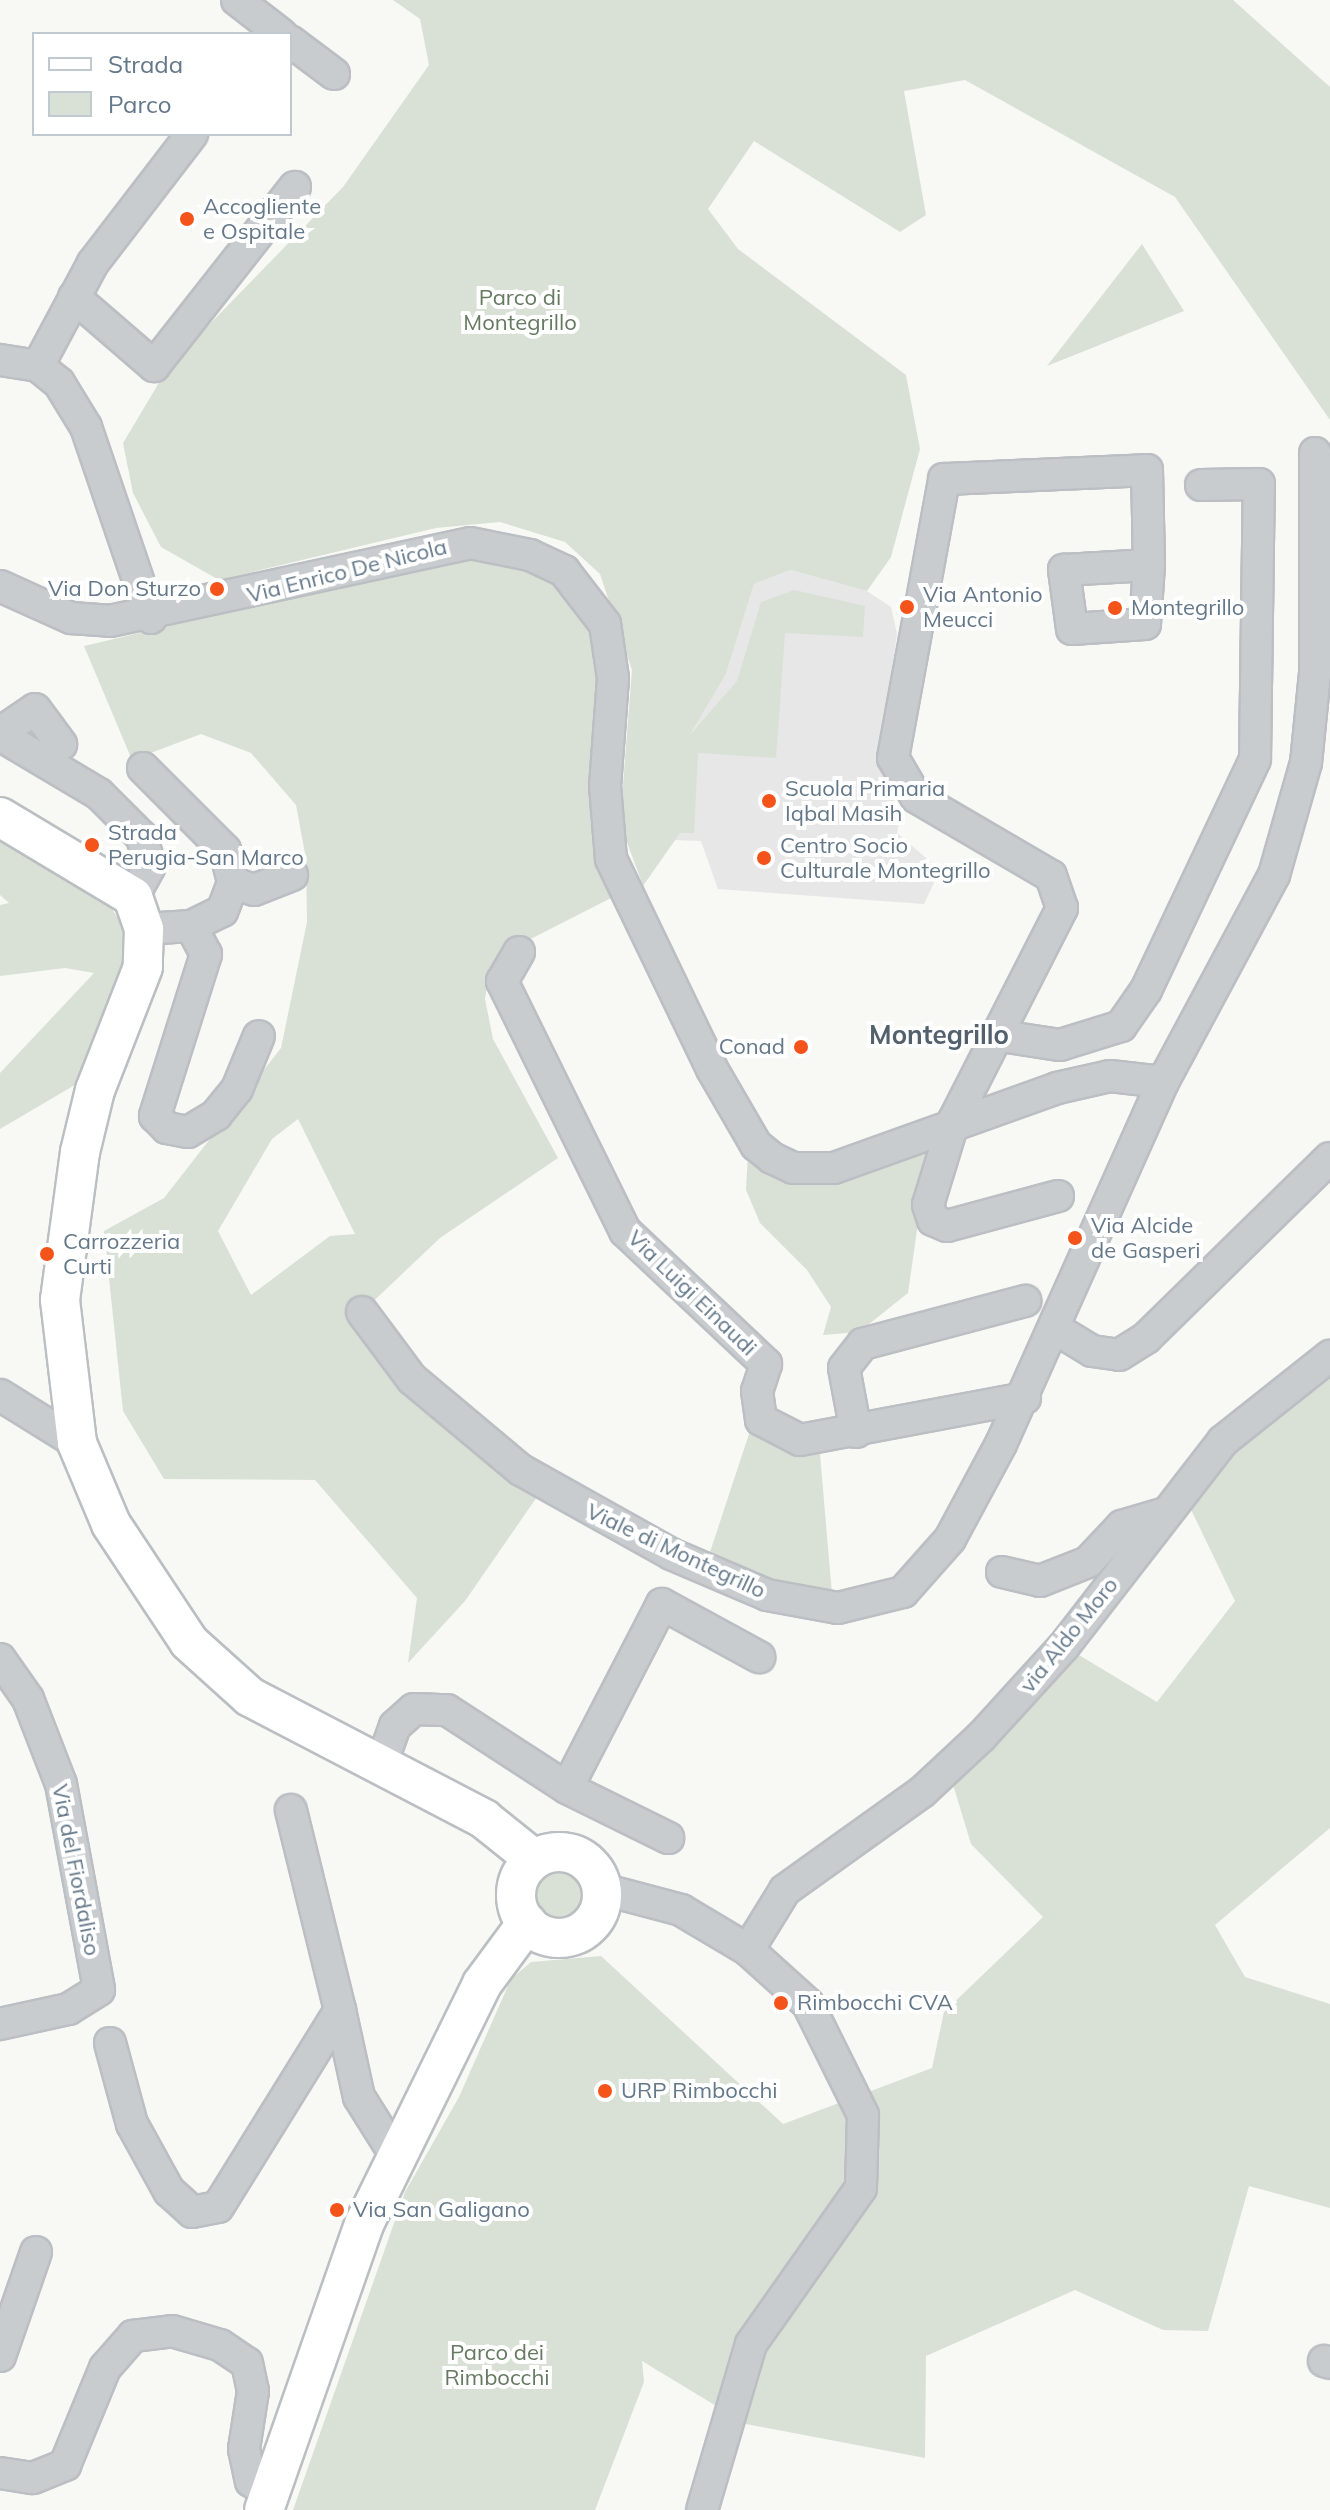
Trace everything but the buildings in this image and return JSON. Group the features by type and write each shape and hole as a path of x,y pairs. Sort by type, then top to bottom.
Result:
{"main road":[{"path":"0,817 138,913 143,967 95,1090 70,1219 62,1362 77,1443 141,1579 189,1642 250,1697 484,1819 534,1859 577,1855 602,1889 597,1916 577,1934 551,1937 527,1923 518,1882 534,1859"},
{"path":"267,2502 352,2252 482,1984 527,1923"}],"street":[{"path":"237,0 278,32"},
{"path":"292,42 334,74"},
{"path":"38,366 74,297 191,136"},
{"path":"74,297 154,366 295,187"},
{"path":"0,360 38,366 59,383 86,427 151,618"},
{"path":"1315,453 1315,673 1306,763 1274,875 1163,1082 1054,1328 1092,1351 1119,1355 1137,1344 1330,1158"},
{"path":"1058,1196 947,1226 933,1220 928,1205 954,1120 1001,1036 1062,908 1051,876 916,797 893,758 944,479 1147,470 1149,565"},
{"path":"1001,1036 1060,1045 1121,1026 1146,990 1255,759 1259,484 1201,485"},
{"name":"Via Enrico De Nicola","path":"0,586 71,618 151,618 470,543 502,546 564,571 588,595 608,638 606,821 619,883 756,1145 793,1168 816,1170 954,1120 1110,1076 1163,1082"},
{"path":"61,744 35,709 0,734 99,794 135,829 150,866 138,913 191,926 222,911 233,883 225,850 143,768"},
{"path":"233,883 254,890 292,875"},
{"path":"191,926 206,954 155,1116 167,1128 188,1132 216,1115 237,1089 259,1036"},
{"name":"Via Luigi Einaudi","path":"519,952 502,981 625,1231 766,1364 757,1391 761,1420 800,1440 856,1432 1025,1398"},
{"path":"856,1432 844,1368 863,1344 1025,1301"},
{"name":"Viale di Montegrillo","path":"362,1312 412,1379 543,1487 767,1595 838,1608 903,1592 950,1539 1025,1398 1054,1328"},
{"name":"via Aldo Moro","path":"748,1950 785,1890 922,1792 1064,1646 1223,1441 1330,1356"},
{"path":"0,1395 77,1443"},
{"path":"1002,1572 1040,1581 1088,1562 1122,1526 1166,1513"},
{"path":"567,1788 662,1604 759,1657"},
{"name":"Via del Fiordaliso","path":"0,1659 28,1699 61,1784 99,1990 68,2009 0,2023"},
{"path":"381,1765 395,1726 414,1709 447,1710 567,1788 668,1838"},
{"path":"291,1810 325,1923 359,2097 396,2156"},
{"path":"602,1889 681,1910 748,1950 808,2004 863,2115 867,2156 861,2188 842,2223 751,2344 702,2510"},
{"path":"110,2043 132,2124 169,2191 192,2212 218,2207 239,2182 340,2010"},
{"path":"0,2356 36,2252"},
{"path":"0,2473 33,2478 65,2465 105,2368 133,2336 172,2331 220,2345 247,2363 253,2391 244,2449 251,2481 267,2502"}],"shaded area":[{"path":"790,570 867,591 891,607 897,634 880,754 900,817 897,833 940,870 924,904 718,889 701,841 674,840 685,741 726,674 754,584"}],"green space":[{"name":"Parco di Montegrillo","path":"393,0 1233,0 1330,87 1330,420 1175,197 965,80 904,91 926,215 900,232 754,141 708,209 738,249 906,375 920,449 891,557 867,591 790,570 754,584 726,674 689,736 737,681 761,602 794,590 865,606 863,637 785,633 776,758 698,753 694,833 680,833 643,886 620,823 632,670 600,574 565,542 500,522 436,528 219,580 161,547 133,493 123,443 169,366 343,187 429,65 420,19"},
{"path":"1142,244 1184,311 1047,366"},
{"path":"470,555 555,576 598,635 603,709 590,821 617,895 505,952 489,973 485,999 493,1039 558,1158 440,1238 362,1312 539,1494 465,1601 408,1663 417,1598 315,1480 164,1479 123,1411 104,1231 164,1198 281,1048 307,922 306,859 296,805 251,753 201,734 132,760 84,646","holes":["298,1119 355,1234 330,1236 251,1295 218,1231 272,1139"]},
{"path":"0,832 93,881 122,924 124,955 85,1079 0,1129 0,1073 94,973 65,968 0,976 0,905 9,903 0,895"},
{"path":"929,1146 908,1293 859,1332 823,1335 831,1307 807,1270 760,1223 746,1190 748,1152 777,1175 811,1185"},
{"name":"Parco dei Rimbocchi","path":"1330,1356 1330,1828 1215,1925 1245,1977 1330,2004 1330,2208 1249,2186 1208,2331 1163,2330 1075,2290 926,2356 925,2458 746,2424 642,2361 644,2382 595,2510 293,2510 405,2192 459,2097 511,1979 531,1962 601,1956 783,2124 932,2068 944,2012 1043,1917 971,1844 948,1768 1064,1646 1157,1702 1235,1601 1183,1493"},
{"path":"751,1428 820,1454 832,1594 768,1587 708,1558"},
{"path":"559,1866 580,1874 588,1895 580,1916 559,1924 538,1916 530,1895 538,1874"}],"place":[{"name":"Accogliente e Ospitale","path":"187,219"},
{"name":"Via Don Sturzo","path":"217,589"},
{"name":"Via Antonio Meucci","path":"907,607"},
{"name":"Montegrillo","path":"1115,608"},
{"name":"Scuola Primaria Iqbal Masih","path":"769,801"},
{"name":"Strada Perugia-San Marco","path":"92,845"},
{"name":"Centro Socio Culturale Montegrillo","path":"764,858"},
{"name":"Conad","path":"801,1047"},
{"name":"Via Alcide de Gasperi","path":"1075,1238"},
{"name":"Carrozzeria Curti","path":"47,1254"},
{"name":"Rimbocchi CVA","path":"781,2003"},
{"name":"URP Rimbocchi","path":"605,2091"},
{"name":"Via San Galigano","path":"337,2210"}],"district":[{"name":"Montegrillo","path":"939,1035"}]}
